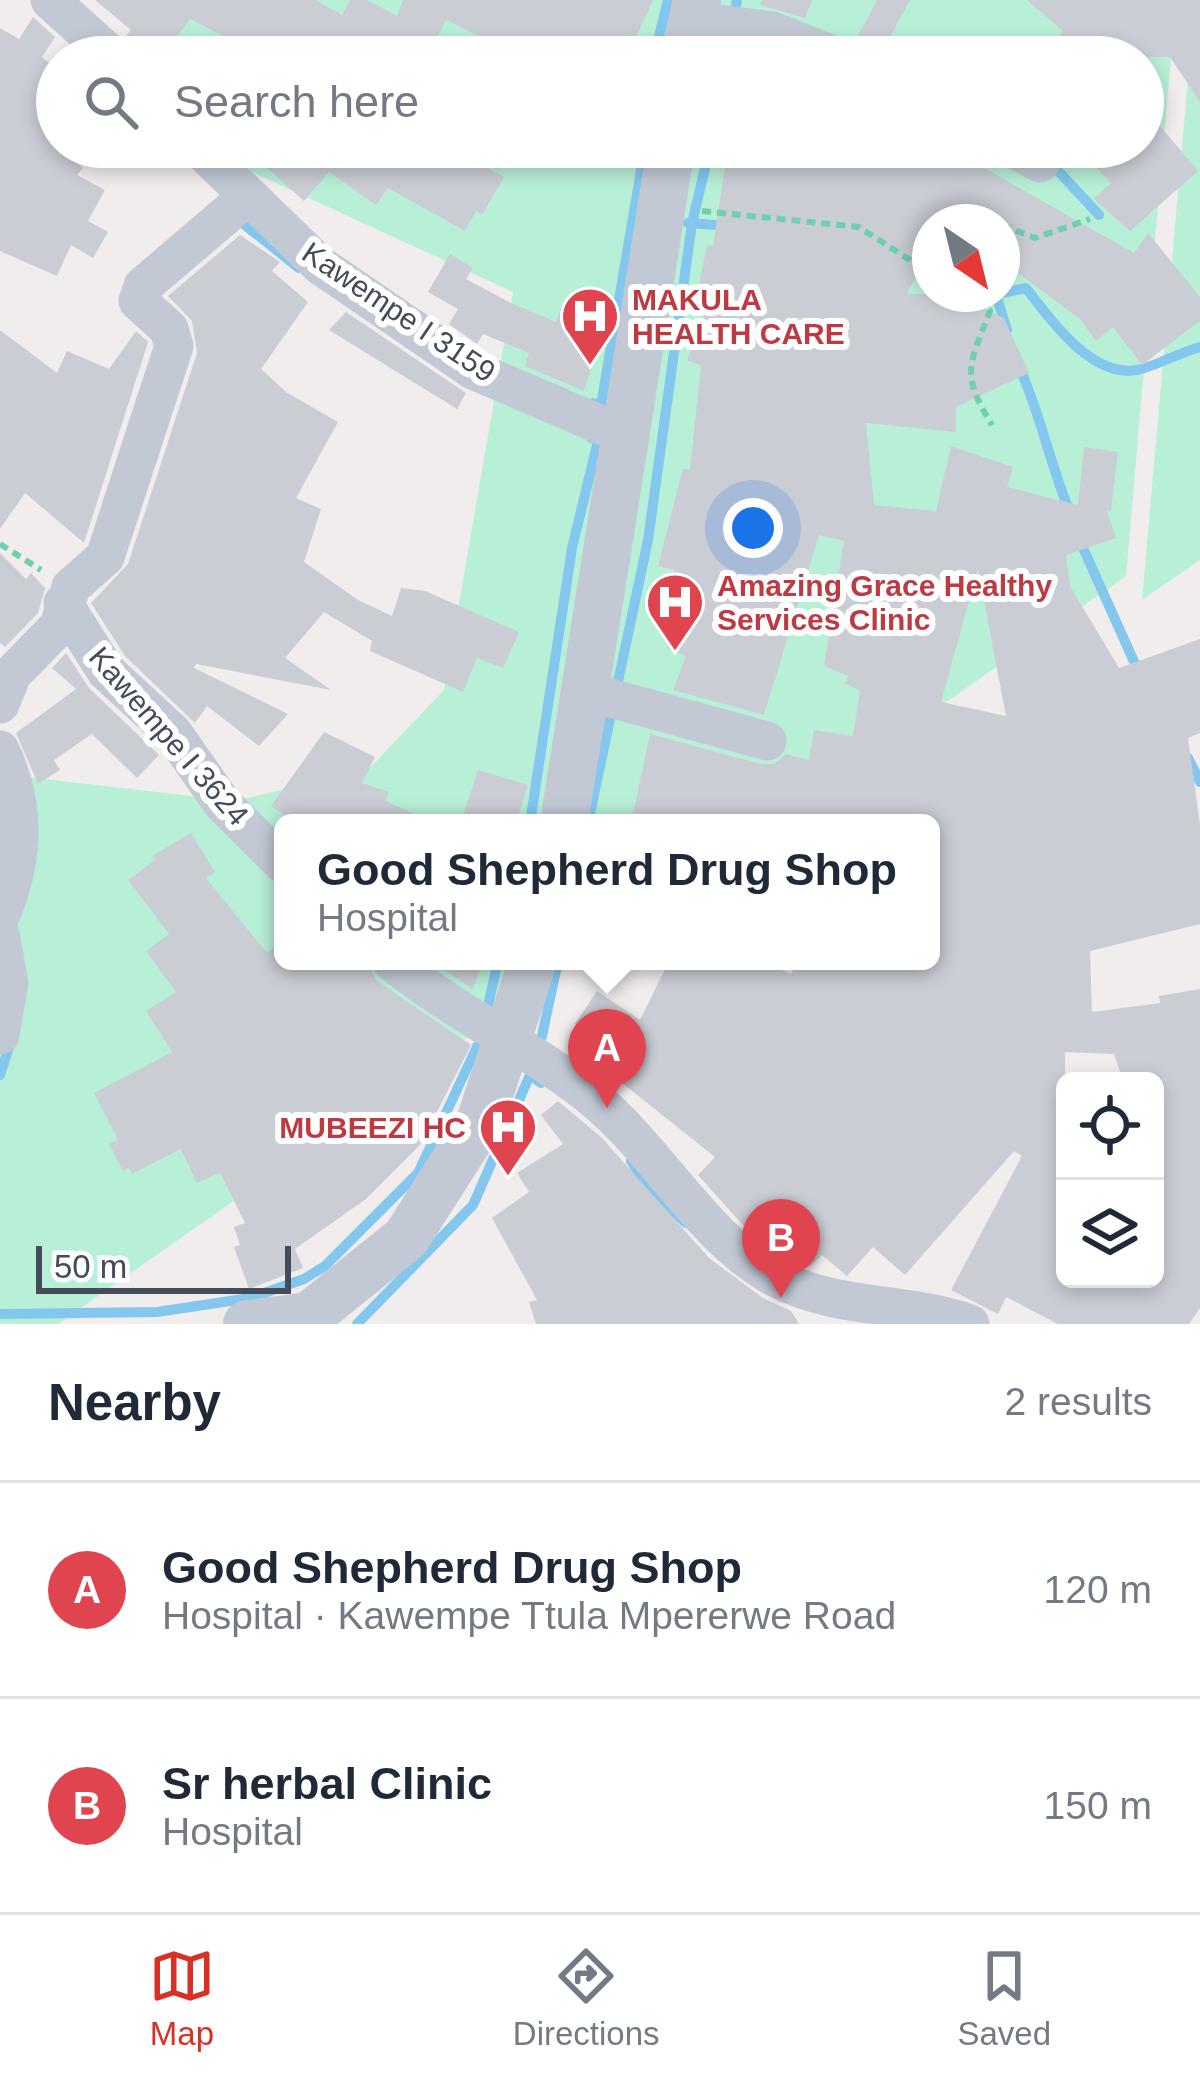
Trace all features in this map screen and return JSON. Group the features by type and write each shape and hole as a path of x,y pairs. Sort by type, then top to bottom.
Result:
{"street":[{"path":"50,0 90,36"},
{"path":"691,26 772,31 785,36"},
{"name":"Kawempe I 3159","path":"218,168 321,266 473,370 627,436"},
{"path":"565,814 668,168"},
{"path":"0,704 12,674 59,626 71,587 105,556 174,346 170,329 138,302 143,286 246,198"},
{"name":"Kawempe I 3624","path":"63,603 106,671 173,733 222,803 274,855"},
{"path":"585,692 767,741"},
{"path":"0,750 22,811 11,890 0,917"},
{"path":"0,934 9,983 0,1035"},
{"path":"402,970 448,1006 511,1040 596,1101 708,1222 770,1275 808,1293 970,1324"},
{"path":"247,1324 310,1320 392,1251 428,1208 480,1122 530,970"}],"path":[{"path":"662,208 859,226 912,261"},
{"path":"1020,232 1035,238 1090,219"},
{"path":"989,312 972,358 970,388 992,425"},
{"path":"0,544 40,568 63,603"}],"green space":[{"path":"129,0 1176,0 1164,138 1164,36 148,36"},
{"path":"1195,0 1200,0 1200,560 1142,600"},
{"path":"243,168 1161,168 1126,576 787,814 274,814 274,970 563,970 58,1324 0,1324 0,774 235,801 368,770 444,690 513,292"}],"building":[{"path":"95,0 316,0 342,15 350,0 367,0 397,16 403,0 653,0 637,36 479,36 446,20 438,36 223,36 190,19 177,36 126,36 131,30"},
{"path":"762,0 812,0 805,18 760,5"},
{"path":"877,0 910,0 890,36 858,36"},
{"path":"1027,0 1200,0 1200,102 1170,57 1164,57 1164,36 1059,36 1063,31"},
{"path":"33,17 54,36 36,36 36,168 83,168 77,175 105,190 88,221 108,232 93,258 71,245 57,276 0,251 0,28 19,39"},
{"path":"1164,131 1198,171 1130,231 1094,199 1111,183 1097,168 1164,168"},
{"path":"267,168 488,168 504,177 482,215 476,211 465,231 388,188 376,205 329,172 304,201"},
{"path":"725,168 984,168 1134,253 1148,233 1200,297 1200,321 1142,365 1113,327 1096,341 1080,319 1020,274 1020,204 912,204 912,284 906,294 912,294 912,312 991,312 1004,318 1029,373 956,407 956,432 866,423 874,505 936,511 951,446 1013,467 1007,487 1078,505 1084,447 1118,452 1111,512 1107,511 1116,538 1066,555 1070,586 1119,668 1200,639 1200,733 1188,738 1200,825 1200,924 1090,951 1092,1012 1160,1003 1159,996 1200,989 1200,1308 1189,1324 1058,1324 1006,1297 998,1314 951,1290 1022,1156 1014,1151 905,1275 873,1247 847,1276 822,1255 810,1266 787,1257 741,1223 698,1175 715,1157 572,1043 581,1028 575,1024 597,991 640,1020 665,970 782,970 791,974 793,970 940,970 940,814 633,814 650,734 761,764 774,764 786,754 809,760 814,730 853,736 860,690 845,684 848,676 824,666 844,541 819,535 764,715 673,690 686,656 667,648 675,631 655,623 675,570 658,566 683,468 690,470 701,365 687,361 710,299 697,296 707,245 713,246","holes":["978,569 1006,716 941,702"]},
{"path":"240,235 280,262 272,271 308,302 261,369 286,392 338,422 296,498 321,509 304,562 358,600 392,616 401,588 425,591 519,632 503,668 477,658 463,692 370,651 372,641 324,612 285,658 331,690 196,664 194,668 288,714 259,746 207,706 195,723 125,656 91,603 128,564 197,353 192,321 168,296"},
{"path":"450,254 473,268 466,279 511,303 556,322 562,305 606,322 584,391 525,366 529,353 483,334 477,344 449,324 458,309 428,292"},
{"path":"346,312 466,393 457,409 329,330"},
{"path":"0,330 57,373 67,351 109,369 136,331 148,342 84,543 25,493 0,529"},
{"path":"0,553 26,579 31,573 45,588 38,613 5,647 0,643"},
{"path":"66,653 89,688 159,755 137,778 92,734 54,760 60,770 38,784 16,733 76,689 52,668"},
{"path":"324,732 375,757 362,783 389,792 385,801 415,814 283,814 271,806"},
{"path":"478,770 528,785 519,814 464,814"},
{"path":"191,833 215,872 206,878 267,953 274,946 274,970 371,970 376,980 471,1045 420,1145 366,1199 295,1249 303,1268 249,1289 234,1247 240,1245 234,1227 245,1223 220,1173 197,1183 181,1149 132,1174 129,1167 123,1171 109,1144 118,1140 94,1093 172,1052 146,1011 176,992 146,951 169,934 128,880 155,860 152,856"},
{"path":"444,970 480,970 473,989"},
{"path":"558,1101 601,1137 709,1258 763,1298 791,1311 799,1324 536,1324 529,1302 537,1300 492,1218 529,1192 517,1173 563,1144 541,1115"}],"waterway":[{"path":"659,36 668,0"},
{"path":"732,36 737,0"},
{"path":"593,403 601,405 641,168"},
{"path":"590,814 648,540 692,223 705,168"},
{"path":"1055,168 1099,215"},
{"path":"235,217 299,268"},
{"path":"688,223 729,226"},
{"path":"1020,289 1026,288 1073,344 1104,365 1137,370 1200,347"},
{"path":"1002,312 1007,330"},
{"path":"1018,364 1069,510"},
{"path":"531,814 572,548 598,441 590,437"},
{"path":"1079,539 1140,675"},
{"path":"1188,758 1200,782"},
{"path":"480,1009 487,1010 496,970"},
{"path":"539,1050 556,970"},
{"path":"0,1314 157,1312 250,1298 304,1279 325,1266 418,1173 482,1036"},
{"path":"0,1075 10,1044"},
{"path":"357,1324 473,1205 530,1075 541,1083"},
{"path":"631,1161 651,1192 686,1223"}],"place":[{"name":"MAKULA HEALTH CARE","path":"590,367"},
{"name":"Amazing Grace Healthy Services Clinic","path":"675,653"},
{"name":"Good Shepherd Drug Shop","path":"607,1108"},
{"name":"MUBEEZI HC","path":"508,1178"},
{"name":"Sr herbal Clinic","path":"781,1298"}]}
